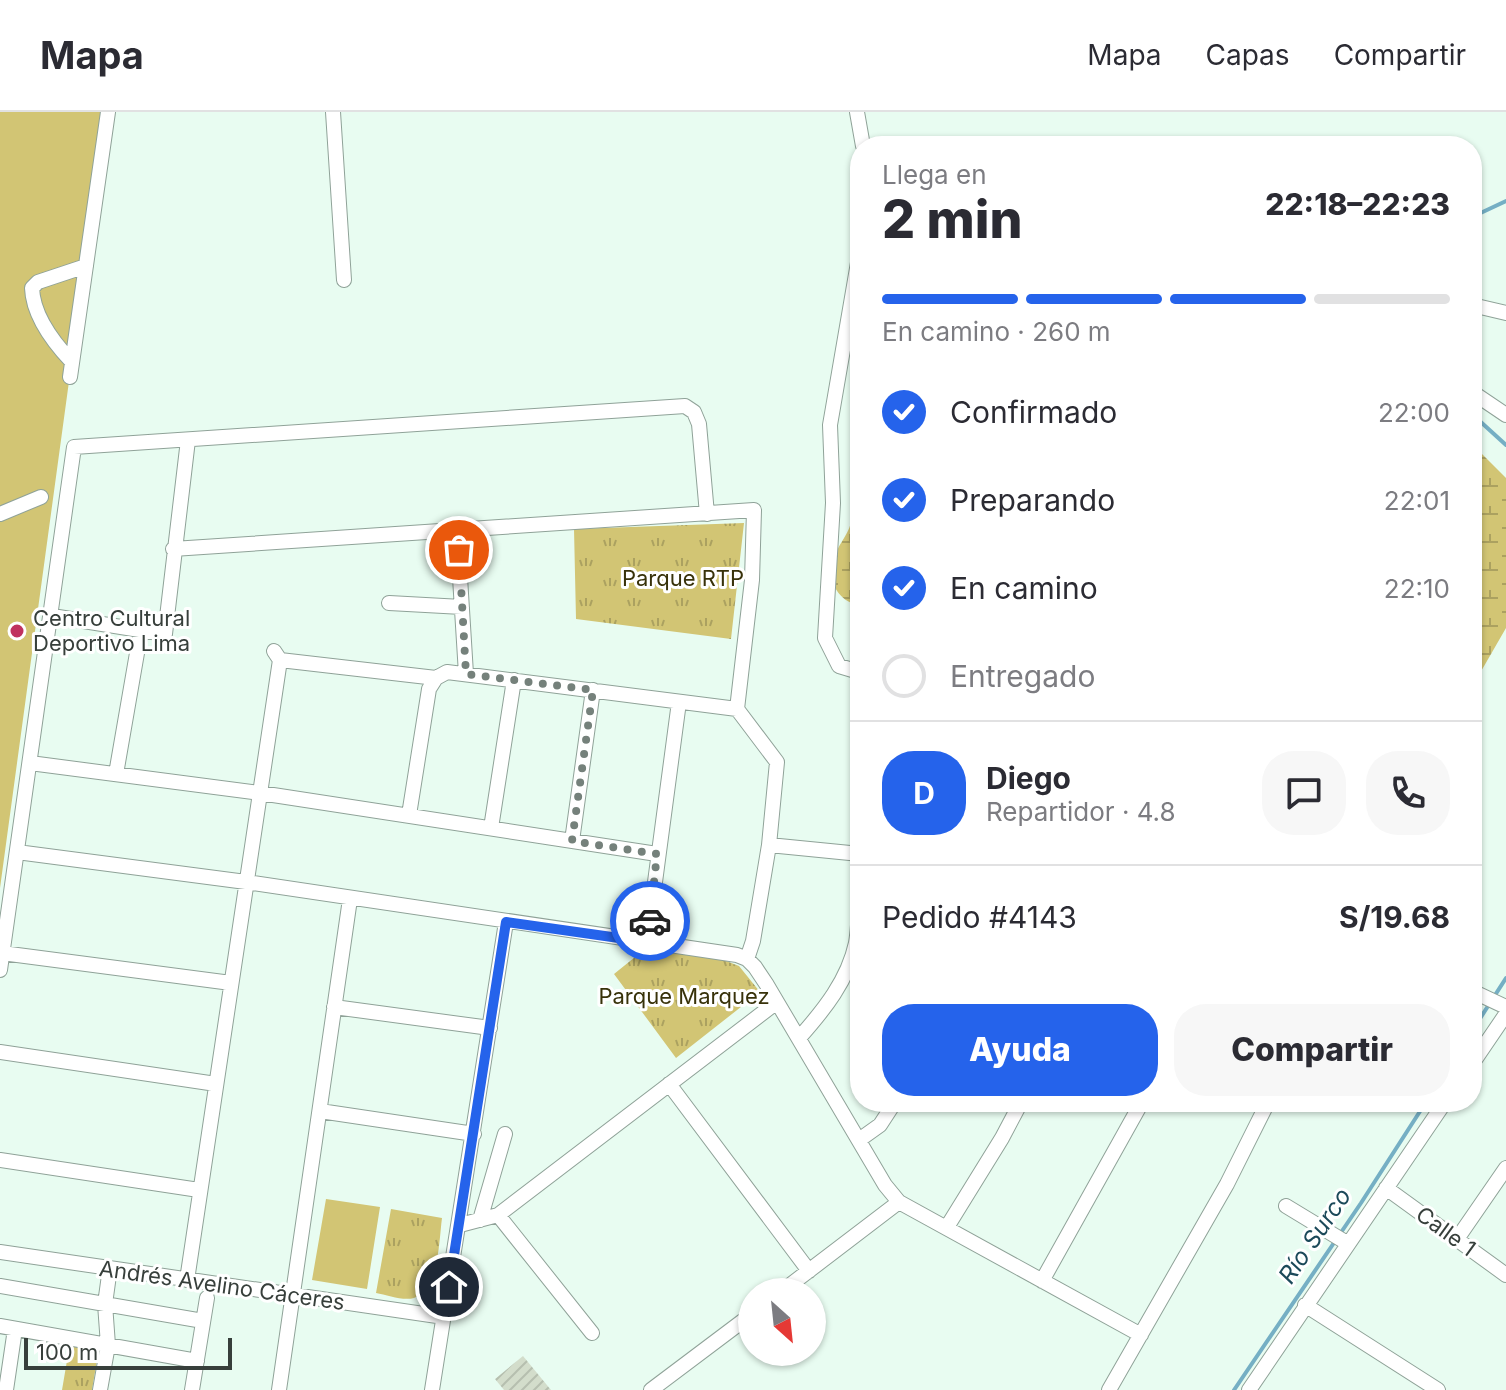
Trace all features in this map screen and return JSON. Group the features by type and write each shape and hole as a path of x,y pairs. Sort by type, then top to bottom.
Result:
{"street":[{"path":"86,266 38,282 32,288 32,297 53,342 71,369 86,266 108,112"},
{"path":"333,112 344,280"},
{"path":"857,112 861,136"},
{"path":"1482,307 1506,313"},
{"path":"850,309 830,425 833,503 825,638 839,666 850,669"},
{"path":"1482,399 1506,415"},
{"path":"0,970 74,447 685,406 694,412 699,424 707,514"},
{"path":"52,616 165,634 188,440"},
{"path":"0,514 41,497"},
{"path":"173,549 754,510 746,640 737,709 777,762 769,845 753,941 747,959"},
{"path":"457,529 466,674"},
{"path":"389,603 462,607"},
{"path":"116,774 141,630"},
{"path":"187,1280 260,793 277,656 436,678"},
{"path":"409,815 429,689 436,678 447,672 737,709"},
{"path":"491,828 514,680"},
{"path":"572,841 593,690"},
{"path":"647,942 679,702"},
{"path":"30,763 260,793 657,854"},
{"path":"769,845 850,853"},
{"path":"17,852 246,882 737,955 747,959 799,1038 885,1185 899,1202 1141,1335"},
{"path":"279,1390 350,899"},
{"path":"432,1390 506,922"},
{"path":"2,953 231,983"},
{"path":"799,1038 824,1010 845,976 850,961"},
{"path":"1482,996 1500,1005 1482,1043"},
{"path":"460,1225 498,1215 777,1002"},
{"path":"334,1007 490,1028"},
{"path":"0,1052 216,1084"},
{"path":"669,1084 809,1271"},
{"path":"320,1111 474,1134"},
{"path":"859,1140 880,1125 888,1112"},
{"path":"947,1227 1016,1112"},
{"path":"1042,1281 1136,1112"},
{"path":"1109,1390 1227,1184 1263,1112"},
{"path":"1249,1390 1305,1305 1342,1239 1386,1188 1438,1112"},
{"path":"480,1220 505,1134"},
{"path":"0,1160 199,1190"},
{"path":"1457,1239 1506,1168"},
{"name":"Calle 1","path":"1386,1188 1506,1275"},
{"path":"800,1278 899,1202"},
{"path":"1286,1206 1342,1239"},
{"path":"498,1215 592,1333"},
{"name":"Andrés Avelino Cáceres","path":"0,1252 444,1317"},
{"path":"100,1390 108,1345 105,1304 110,1268"},
{"path":"0,1286 203,1321"},
{"path":"192,1390 207,1298"},
{"path":"1305,1305 1438,1390"},
{"path":"651,1390 738,1325"},
{"path":"6,1390 7,1327 197,1361"}],"green space":[{"name":"Centro Cultural Deportivo Lima","path":"0,112 110,112 70,374 0,888"},
{"path":"1482,454 1506,478 1506,628 1482,670"},
{"name":"Parque RTP","path":"744,523 731,639 576,619 574,529"},
{"path":"850,524 850,602 839,594 832,573 835,556"},
{"name":"Parque Marquez","path":"645,949 721,959 739,966 760,992 676,1058 614,974"},
{"path":"326,1199 380,1207 367,1289 312,1280"},
{"path":"391,1209 442,1218 433,1275 422,1293 410,1299 376,1293"},
{"path":"70,1343 99,1348 92,1390 62,1390"}],"building":[{"path":"523,1356 551,1390 504,1390 495,1379"}],"waterway":[{"name":"Río Surco","path":"1482,212 1506,201"},
{"name":"Río Surco","path":"1482,423 1506,445"},
{"name":"Río Surco","path":"1482,1015 1506,978"},
{"name":"Río Surco","path":"1234,1390 1420,1112"}],"way so far":[{"path":"459,550 466,674 593,690 572,841 657,854 650,921"}],"place":[{"name":"Centro Cultural Deportivo Lima","path":"17,631"}],"route":[{"path":"449,1287 506,922 647,942 650,921"}]}
